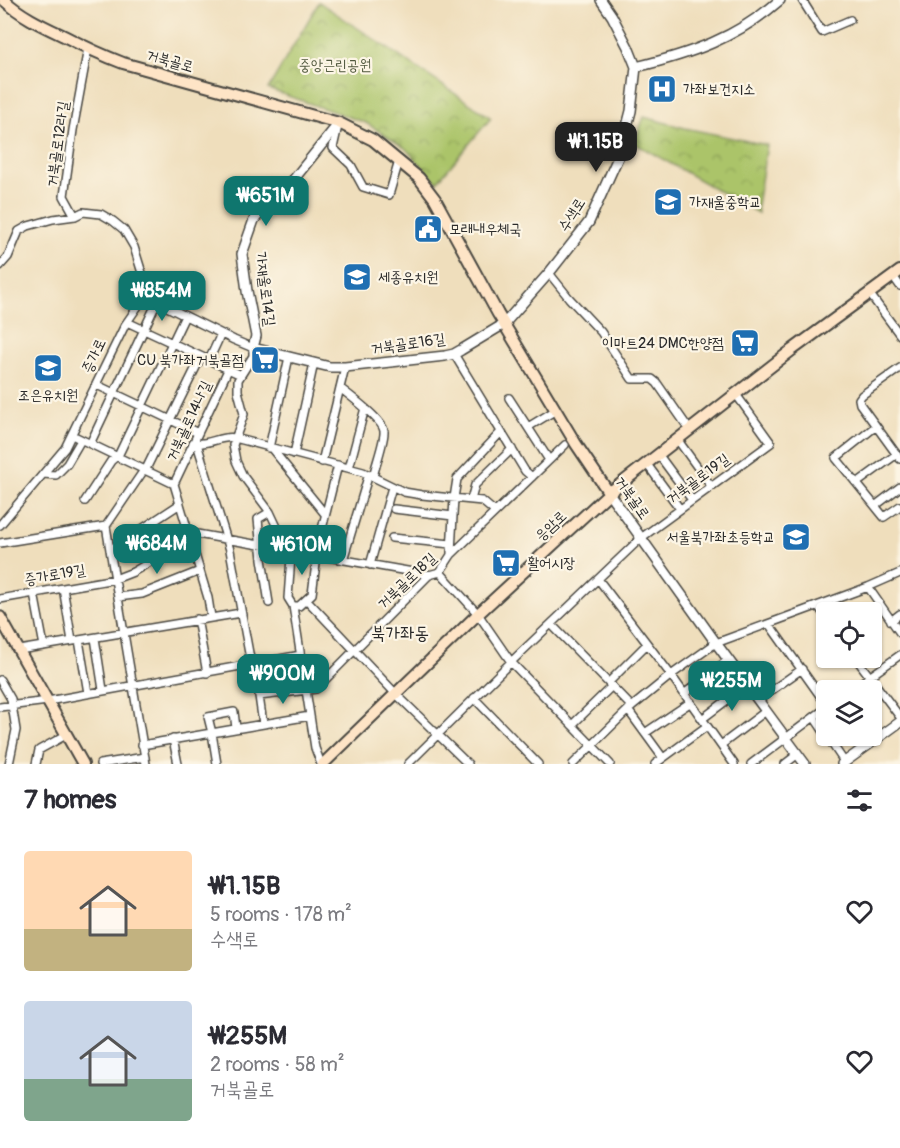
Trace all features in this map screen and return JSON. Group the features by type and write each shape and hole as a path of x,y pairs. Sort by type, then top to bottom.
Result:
{"main road":[{"name":"거북골로","path":"4,0 25,15 88,48 123,63 339,123 373,140 399,161 418,178 435,199 504,324 576,444 609,493"},
{"path":"16,0 25,15"},
{"name":"응암로","path":"322,764 478,614 609,493 735,393 896,274"},
{"path":"0,617 83,764"}],"street":[{"name":"수색로","path":"504,324 549,273 589,222 620,153 631,111 636,67 612,16 601,0"},
{"path":"636,67 698,50 732,34 766,13 780,0"},
{"path":"802,0 822,32 850,20"},
{"name":"거북골로12라길","path":"75,216 64,196 88,48"},
{"path":"339,123 333,147 351,165 363,187 389,195 399,161"},
{"name":"가재울로14길","path":"253,348 256,336 242,254 254,220 269,202 294,179 339,123"},
{"path":"0,266 8,257 20,231 28,226 75,216 83,212 101,214 124,231 134,247 146,286 145,296 253,348 253,356 238,380 238,391 244,414 233,445 236,461 243,476 270,512 291,557 288,598 293,606 315,748 322,764"},
{"path":"549,273 601,332 632,379 652,379 657,383 689,429"},
{"name":"응암로","path":"896,274 900,286"},
{"path":"869,293 900,335"},
{"name":"증가로","path":"0,525 65,448 127,322 145,296"},
{"path":"90,444 158,302"},
{"path":"85,501 111,461 119,454 185,316"},
{"path":"127,322 241,375"},
{"name":"거북골로16길","path":"253,348 330,367 345,367 453,354 504,324"},
{"path":"208,360 221,334"},
{"path":"453,354 525,471 532,477"},
{"path":"100,764 146,761 106,526 147,467 201,357"},
{"path":"271,448 289,357"},
{"path":"294,454 314,363"},
{"path":"322,462 345,367"},
{"path":"857,483 898,456 860,404 859,399 900,368"},
{"name":"거북골로14나길","path":"174,484 228,370"},
{"path":"97,385 198,433"},
{"path":"340,388 382,425 385,432 374,473 368,477 343,560"},
{"name":"거북골로19길","path":"408,764 641,538 771,443 735,393"},
{"path":"509,398 549,460"},
{"path":"349,468 364,408"},
{"path":"528,427 556,410"},
{"path":"876,426 836,458 884,517 900,506"},
{"name":"거북골로18길","path":"452,555 457,479 501,432"},
{"path":"72,435 174,484 208,598 211,617"},
{"path":"194,443 235,438 349,468 404,492 482,501 495,512"},
{"path":"677,439 711,486"},
{"name":"증가로","path":"43,474 56,475 67,464 81,440"},
{"path":"194,443 198,447 227,540 251,664"},
{"name":"거북골로18길","path":"306,689 316,689 430,575 440,572 452,555 565,445"},
{"path":"271,448 325,514"},
{"path":"471,500 475,485 512,449"},
{"path":"658,454 692,501"},
{"path":"646,463 680,509"},
{"path":"293,606 299,606 312,594 321,556 326,552 321,533 338,465"},
{"path":"370,565 392,487"},
{"path":"875,506 900,487"},
{"name":"거북골로","path":"609,493 805,764"},
{"path":"110,550 180,504"},
{"path":"394,508 453,516"},
{"path":"269,603 258,519 270,512"},
{"path":"0,543 106,526"},
{"path":"286,547 312,531 323,542"},
{"path":"191,537 197,534 262,546 286,547 321,556 430,575"},
{"name":"증가로19길","path":"0,599 115,579 133,572 191,537"},
{"name":"거북골로18길","path":"392,538 451,544"},
{"path":"118,597 142,594 200,571"},
{"path":"440,572 478,614 511,662 610,764"},
{"path":"829,602 900,573"},
{"path":"598,579 691,702 734,764"},
{"path":"868,587 900,633"},
{"path":"63,588 88,693"},
{"path":"34,593 44,646"},
{"path":"307,600 396,694 468,764"},
{"path":"573,764 630,708 670,675 716,643 816,607"},
{"path":"19,650 242,613"},
{"path":"891,621 900,614"},
{"path":"197,619 207,673"},
{"path":"551,624 611,684 663,758"},
{"path":"769,624 816,691"},
{"path":"95,638 103,690"},
{"path":"572,725 647,644"},
{"path":"0,707 48,701 301,655"},
{"path":"866,680 900,655"},
{"path":"684,694 728,660"},
{"path":"863,668 900,717"},
{"path":"758,700 802,669"},
{"path":"0,680 11,699 16,730 9,764"},
{"path":"702,718 747,685"},
{"path":"263,724 259,696 306,689"},
{"path":"474,698 538,764"},
{"path":"645,733 691,702"},
{"path":"721,745 766,711"},
{"path":"217,764 208,717 234,712 236,728"},
{"path":"142,745 310,716"},
{"path":"751,764 814,717 844,763 900,722"},
{"path":"655,764 707,726"},
{"path":"36,764 39,750 66,735"},
{"path":"173,739 178,764"},
{"path":"785,764 798,754"}],"green space":[{"name":"중앙근린공원","path":"319,2 491,118 437,182 405,148 366,123 268,89"},
{"path":"644,117 767,145 757,205 758,213 634,143"}],"place":[{"name":"가좌보건지소","path":"662,89"},
{"name":"가재울중학교","path":"668,202"},
{"name":"모래내우체국","path":"428,229"},
{"name":"세종유치원","path":"357,277"},
{"name":"이마트24 DMC한양점","path":"745,343"},
{"name":"CU 북가좌거북골점","path":"265,360"},
{"name":"조은유치원","path":"48,368"},
{"name":"서울북가좌초등학교","path":"796,537"},
{"name":"활어시장","path":"506,563"}],"district":[{"name":"북가좌동","path":"400,633"}]}
